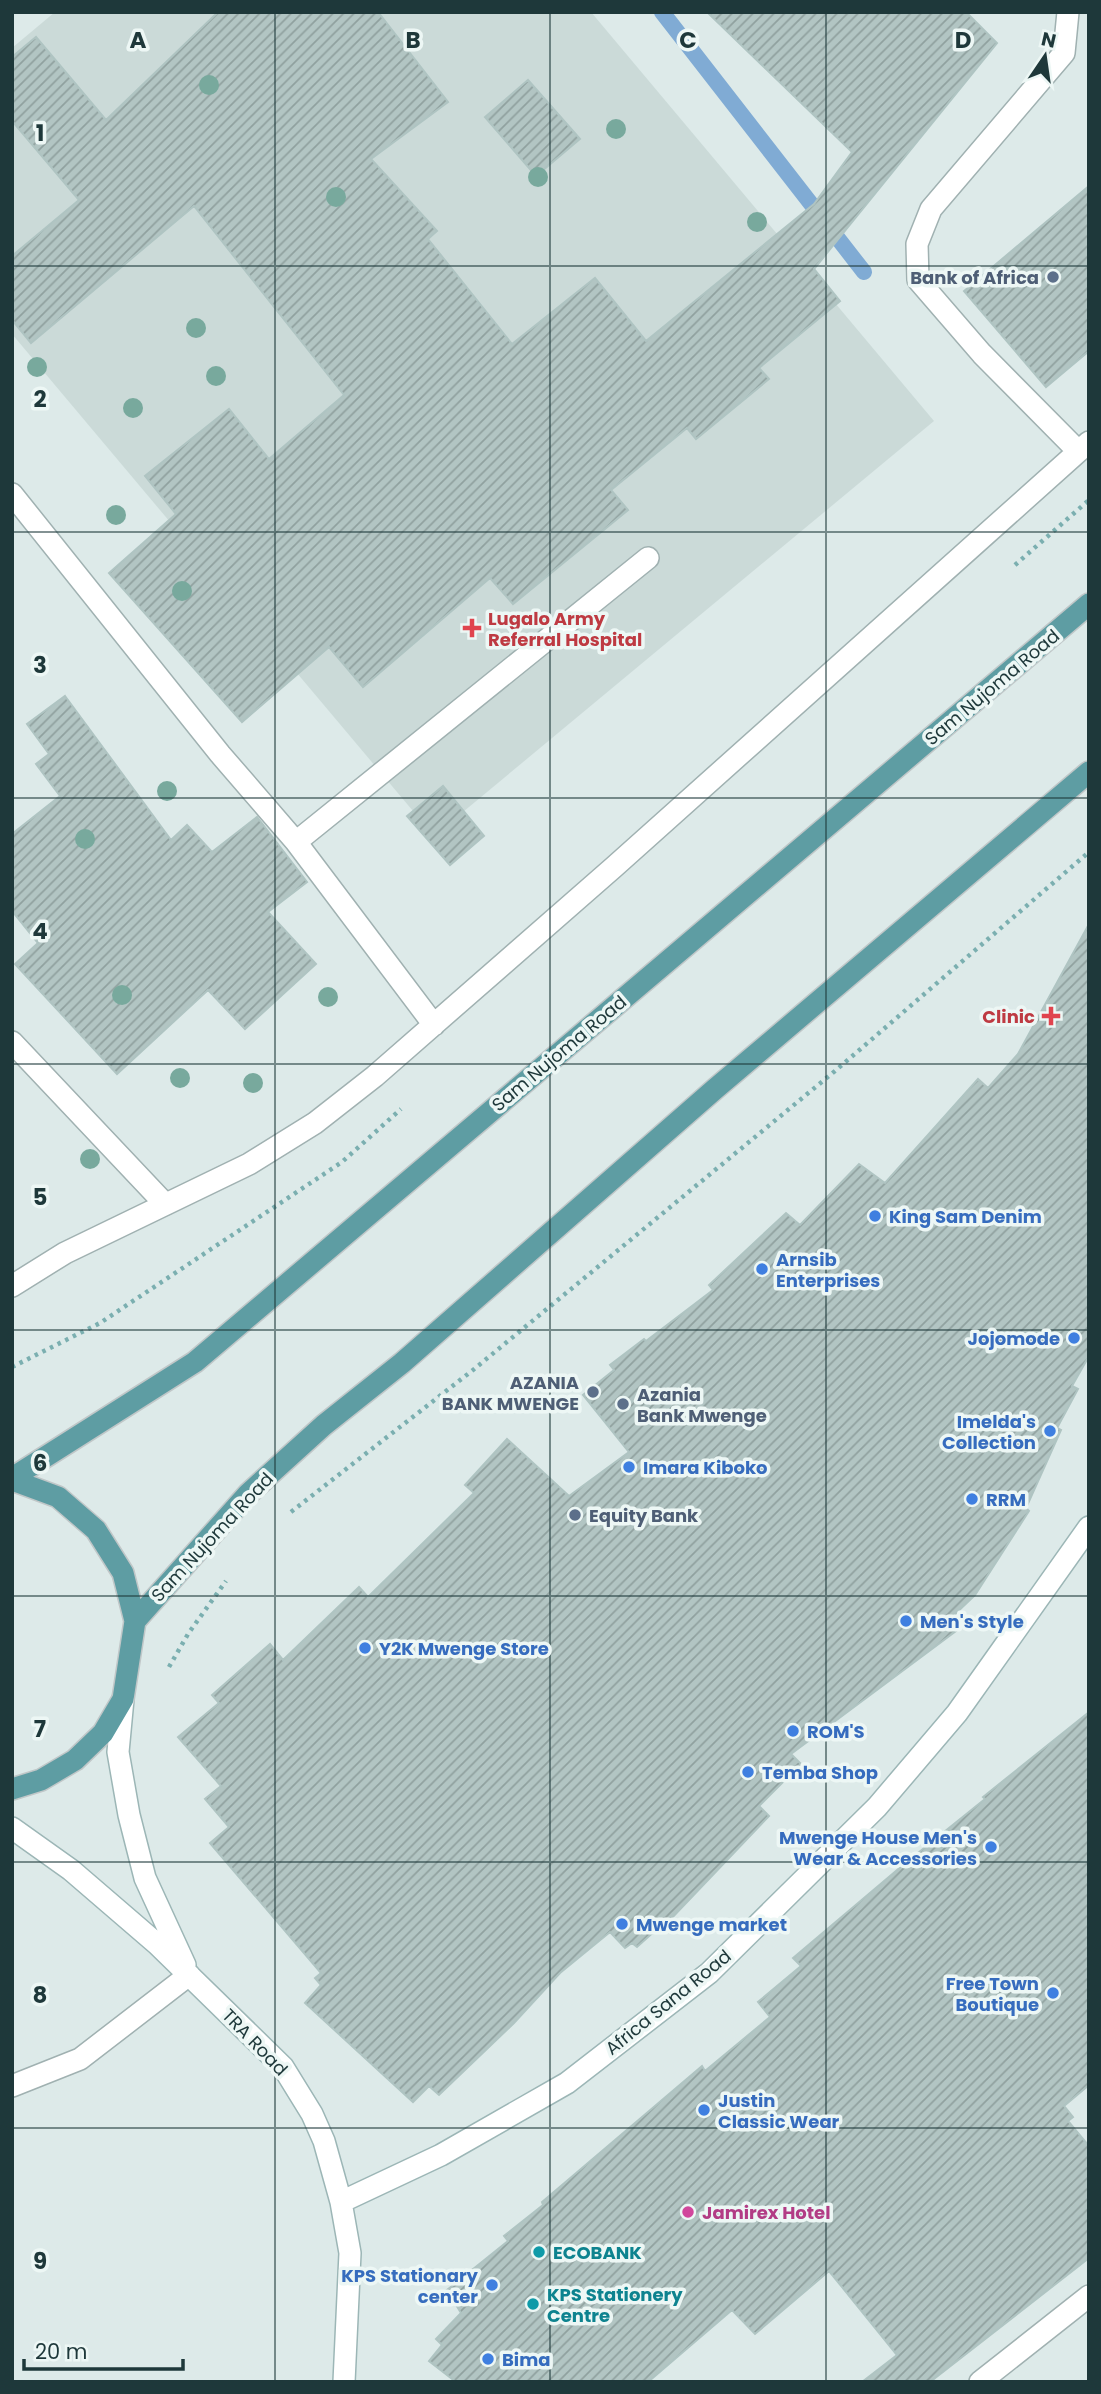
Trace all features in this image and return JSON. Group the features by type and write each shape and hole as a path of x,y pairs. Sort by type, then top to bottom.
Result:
{"main road":[{"name":"Sam Nujoma Road","path":"12,1479 195,1362 1089,604"},
{"name":"Sam Nujoma Road","path":"135,1620 248,1494 324,1425 402,1363 715,1089 1089,772"},
{"path":"12,1479 58,1497 96,1530 123,1573 135,1620 122,1699 103,1733 75,1760 41,1780 12,1789"}],"street":[{"path":"12,1286 65,1253 249,1164 315,1123 434,1025 614,867 1083,446 982,354 918,280 917,244 931,209 1064,53 1068,12"},
{"path":"12,494 220,754 296,842 434,1025"},
{"path":"296,842 648,558"},
{"path":"12,1042 165,1204"},
{"name":"Africa Sana Road","path":"341,2202 441,2155 566,2083 709,1973 877,1807 922,1755 957,1713 1089,1527"},
{"path":"12,2086 80,2059 189,1975 145,1878 129,1815 118,1752 122,1699"},
{"name":"TRA Road","path":"12,1828 71,1870 189,1975 283,2067 324,2141 341,2202 350,2253 344,2382"},
{"path":"980,2382 1089,2296"}],"path":[{"path":"280,1520 473,1370 814,1089 1089,852"},
{"path":"167,1670 188,1634 227,1580"}],"shaded area":[{"name":"Lugalo Army Referral Hospital","path":"55,12 591,12 934,421 434,836 12,334 12,48"}],"building":[{"path":"218,12 378,12 448,102 371,159 437,231 428,239 512,344 595,278 646,341 814,204 852,152 707,12 966,12 997,43 814,269 840,301 759,368 769,379 696,439 687,428 611,490 628,510 513,604 490,578 363,687 329,647 242,722 109,573 176,514 145,476 229,409 269,459 344,395 194,206 31,343 12,320 12,256 79,200 12,121 12,57 36,37 106,120"},
{"path":"528,80 580,139 536,176 485,117"},
{"path":"1089,186 1089,351 1046,387 964,291"},
{"path":"65,696 171,840 187,825 212,852 257,817 307,882 268,912 316,964 245,1029 208,990 117,1074 15,964 38,943 12,911 12,834 60,796 36,764 49,754 27,724"},
{"path":"443,786 484,836 450,865 407,816"},
{"path":"1089,924 1089,1356 1072,1386 1078,1389 1057,1428 1061,1430 1026,1508 1029,1511 975,1595 952,1617 960,1628 791,1754 801,1764 759,1806 769,1816 668,1922 667,1920 637,1947 632,1943 625,1948 610,1932 560,1973 514,2023 439,2095 429,2086 413,2102 305,2003 321,1985 315,1978 321,1973 210,1843 229,1827 205,1799 221,1786 178,1737 219,1703 212,1695 270,1644 283,1660 359,1587 368,1597 474,1493 465,1485 507,1439 569,1496 629,1452 583,1395 614,1370 610,1365 713,1290 709,1285 786,1213 800,1225 859,1164 885,1183 978,1079 988,1088 1018,1054"},
{"path":"1089,1712 1089,2085 1064,2106 1073,2117 1068,2121 1089,2146 1089,2258 930,2382 862,2382 897,2355 829,2271 755,2334 732,2310 648,2382 456,2382 429,2361 442,2345 436,2339 461,2313 447,2290 508,2241 504,2236 702,2066 705,2071 770,2017 758,2002 801,1966 793,1958 985,1799 983,1797"}],"waterway":[{"path":"662,12 864,272"}],"place":[{"name":"Bank of Africa","path":"1053,277"},
{"name":"Lugalo Army Referral Hospital","path":"472,628"},
{"name":"Clinic","path":"1051,1016"},
{"name":"King Sam Denim","path":"875,1216"},
{"name":"Arnsib Enterprises","path":"762,1269"},
{"name":"Jojomode","path":"1074,1338"},
{"name":"AZANIA BANK MWENGE","path":"593,1392"},
{"name":"Azania Bank Mwenge","path":"623,1404"},
{"name":"Imelda's Collection","path":"1050,1431"},
{"name":"Imara Kiboko","path":"629,1467"},
{"name":"RRM","path":"972,1499"},
{"name":"Equity Bank","path":"575,1515"},
{"name":"Men's Style","path":"906,1621"},
{"name":"Y2K Mwenge Store","path":"365,1648"},
{"name":"ROM'S","path":"793,1731"},
{"name":"Temba Shop","path":"748,1772"},
{"name":"Mwenge House Men's Wear & Accessories","path":"991,1847"},
{"name":"Mwenge market","path":"622,1924"},
{"name":"Free Town Boutique","path":"1053,1993"},
{"name":"Justin Classic Wear","path":"704,2110"},
{"name":"Jamirex Hotel","path":"688,2212"},
{"name":"ECOBANK","path":"539,2252"},
{"name":"KPS Stationary center","path":"492,2285"},
{"name":"KPS Stationery Centre","path":"533,2304"},
{"name":"Bima","path":"488,2359"}]}
